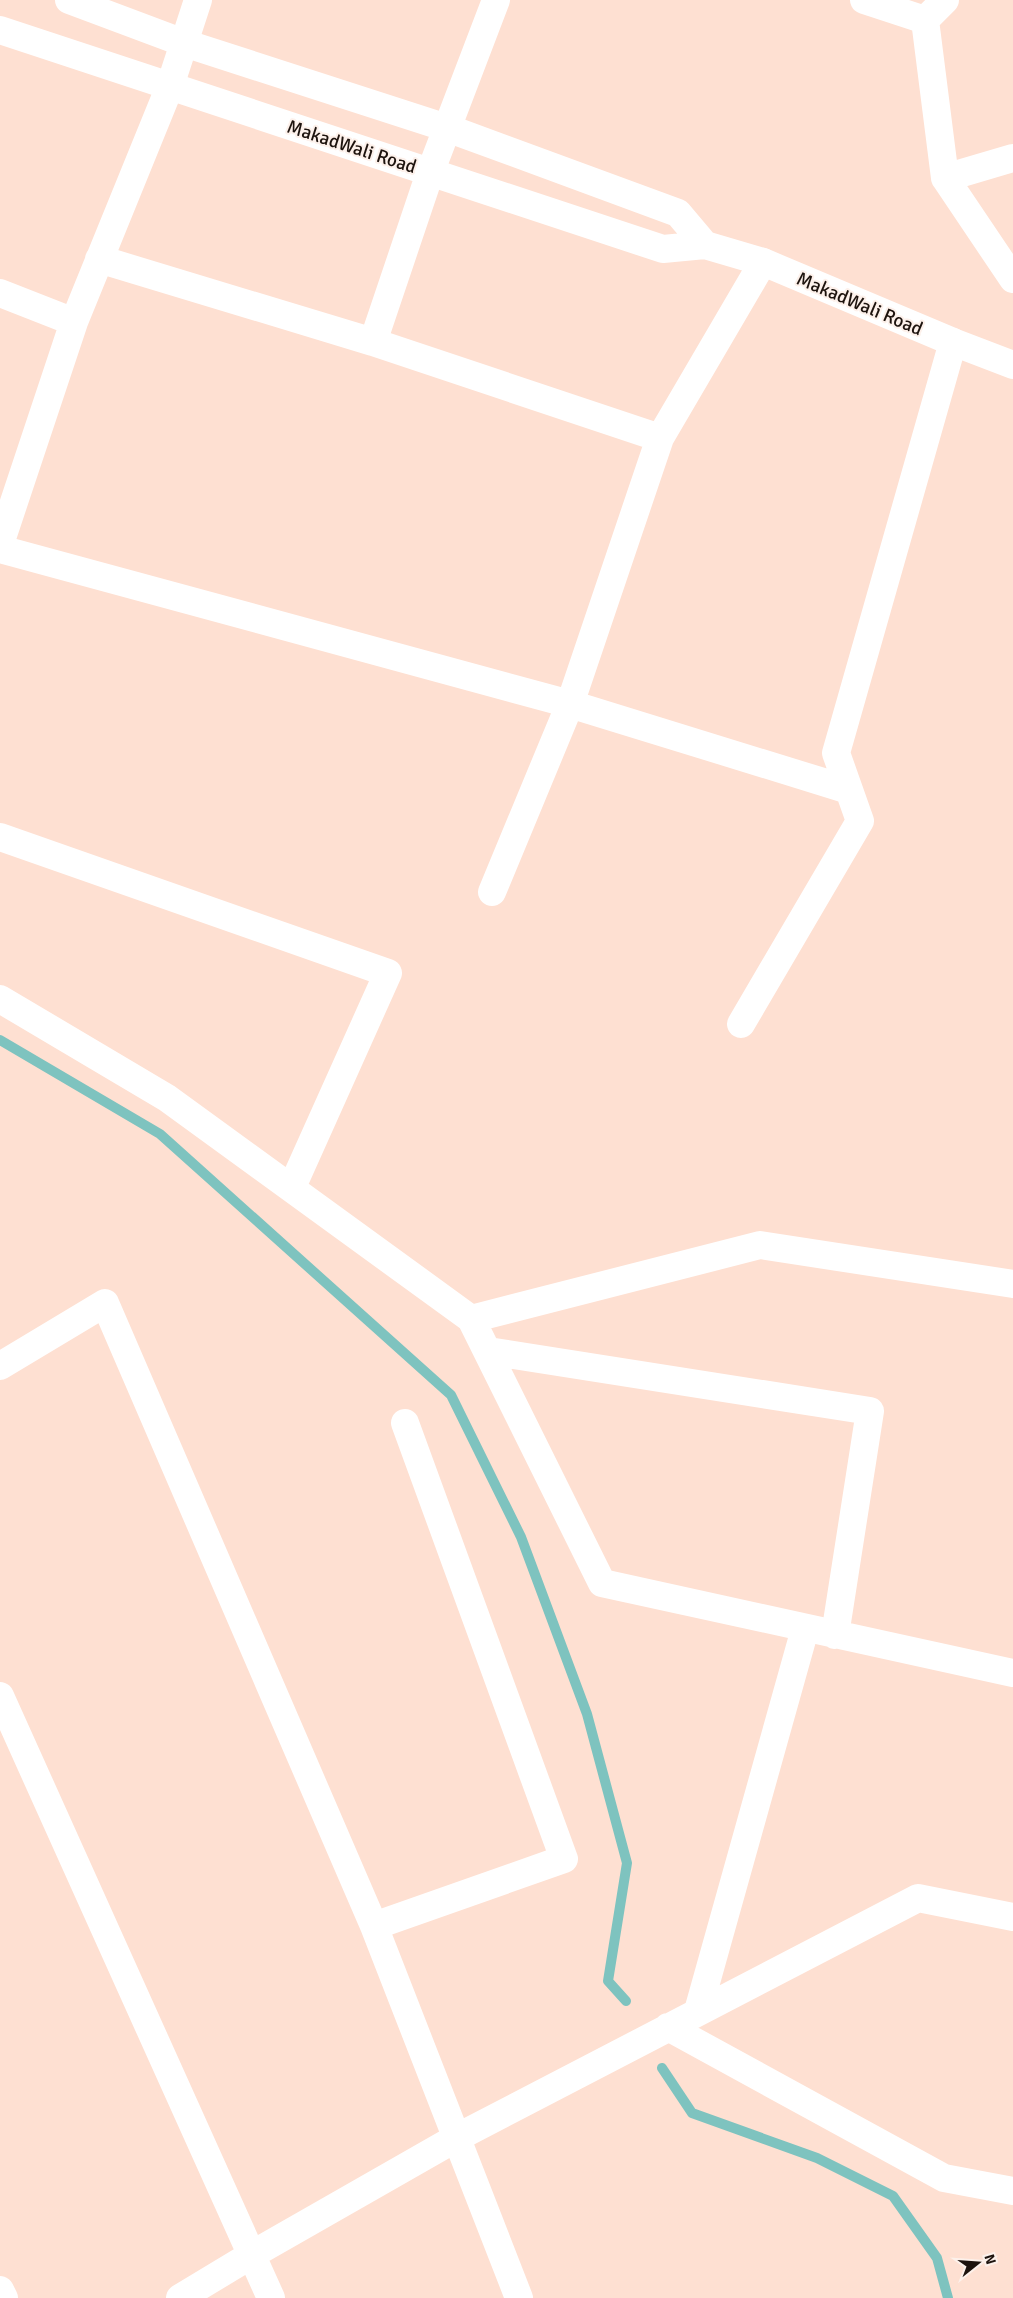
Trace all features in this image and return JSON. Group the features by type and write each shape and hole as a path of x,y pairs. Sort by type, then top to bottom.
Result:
{"street":[{"path":"69,0 184,43 447,128 678,213 705,245"},
{"path":"0,544 74,322 170,86 198,0"},
{"path":"373,342 430,173 496,0"},
{"path":"864,0 925,20"},
{"path":"925,20 946,0"},
{"path":"925,20 945,178 1013,279"},
{"name":"MakadWali Road","path":"0,30 663,249 705,245 763,262 953,342 1013,365"},
{"path":"945,178 1013,158"},
{"path":"99,259 373,342 660,438"},
{"path":"492,892 570,704 660,438 763,262"},
{"path":"0,293 74,322"},
{"path":"741,1024 860,821 836,753 953,342"},
{"path":"0,549 570,704 850,790"},
{"path":"0,837 388,973 292,1187"},
{"path":"0,999 167,1098 292,1187 471,1319 602,1583 805,1629 1013,1673"},
{"path":"471,1319 760,1245 1013,1284"},
{"path":"0,1366 105,1303 374,1926 519,2298"},
{"path":"488,1351 870,1411 835,1635"},
{"path":"374,1926 564,1859 405,1423"},
{"path":"698,2011 805,1629"},
{"path":"0,1696 272,2298"},
{"path":"180,2298 253,2254 458,2138 698,2011 918,1898 1013,1917"},
{"path":"668,2027 944,2178 1013,2192"},
{"path":"0,2290 4,2298"}],"waterway":[{"path":"0,1040 160,1134 451,1395 521,1537 587,1714 627,1863 608,1981 626,2001"},
{"path":"662,2068 692,2113 817,2158 893,2196 937,2258 948,2298"}]}
